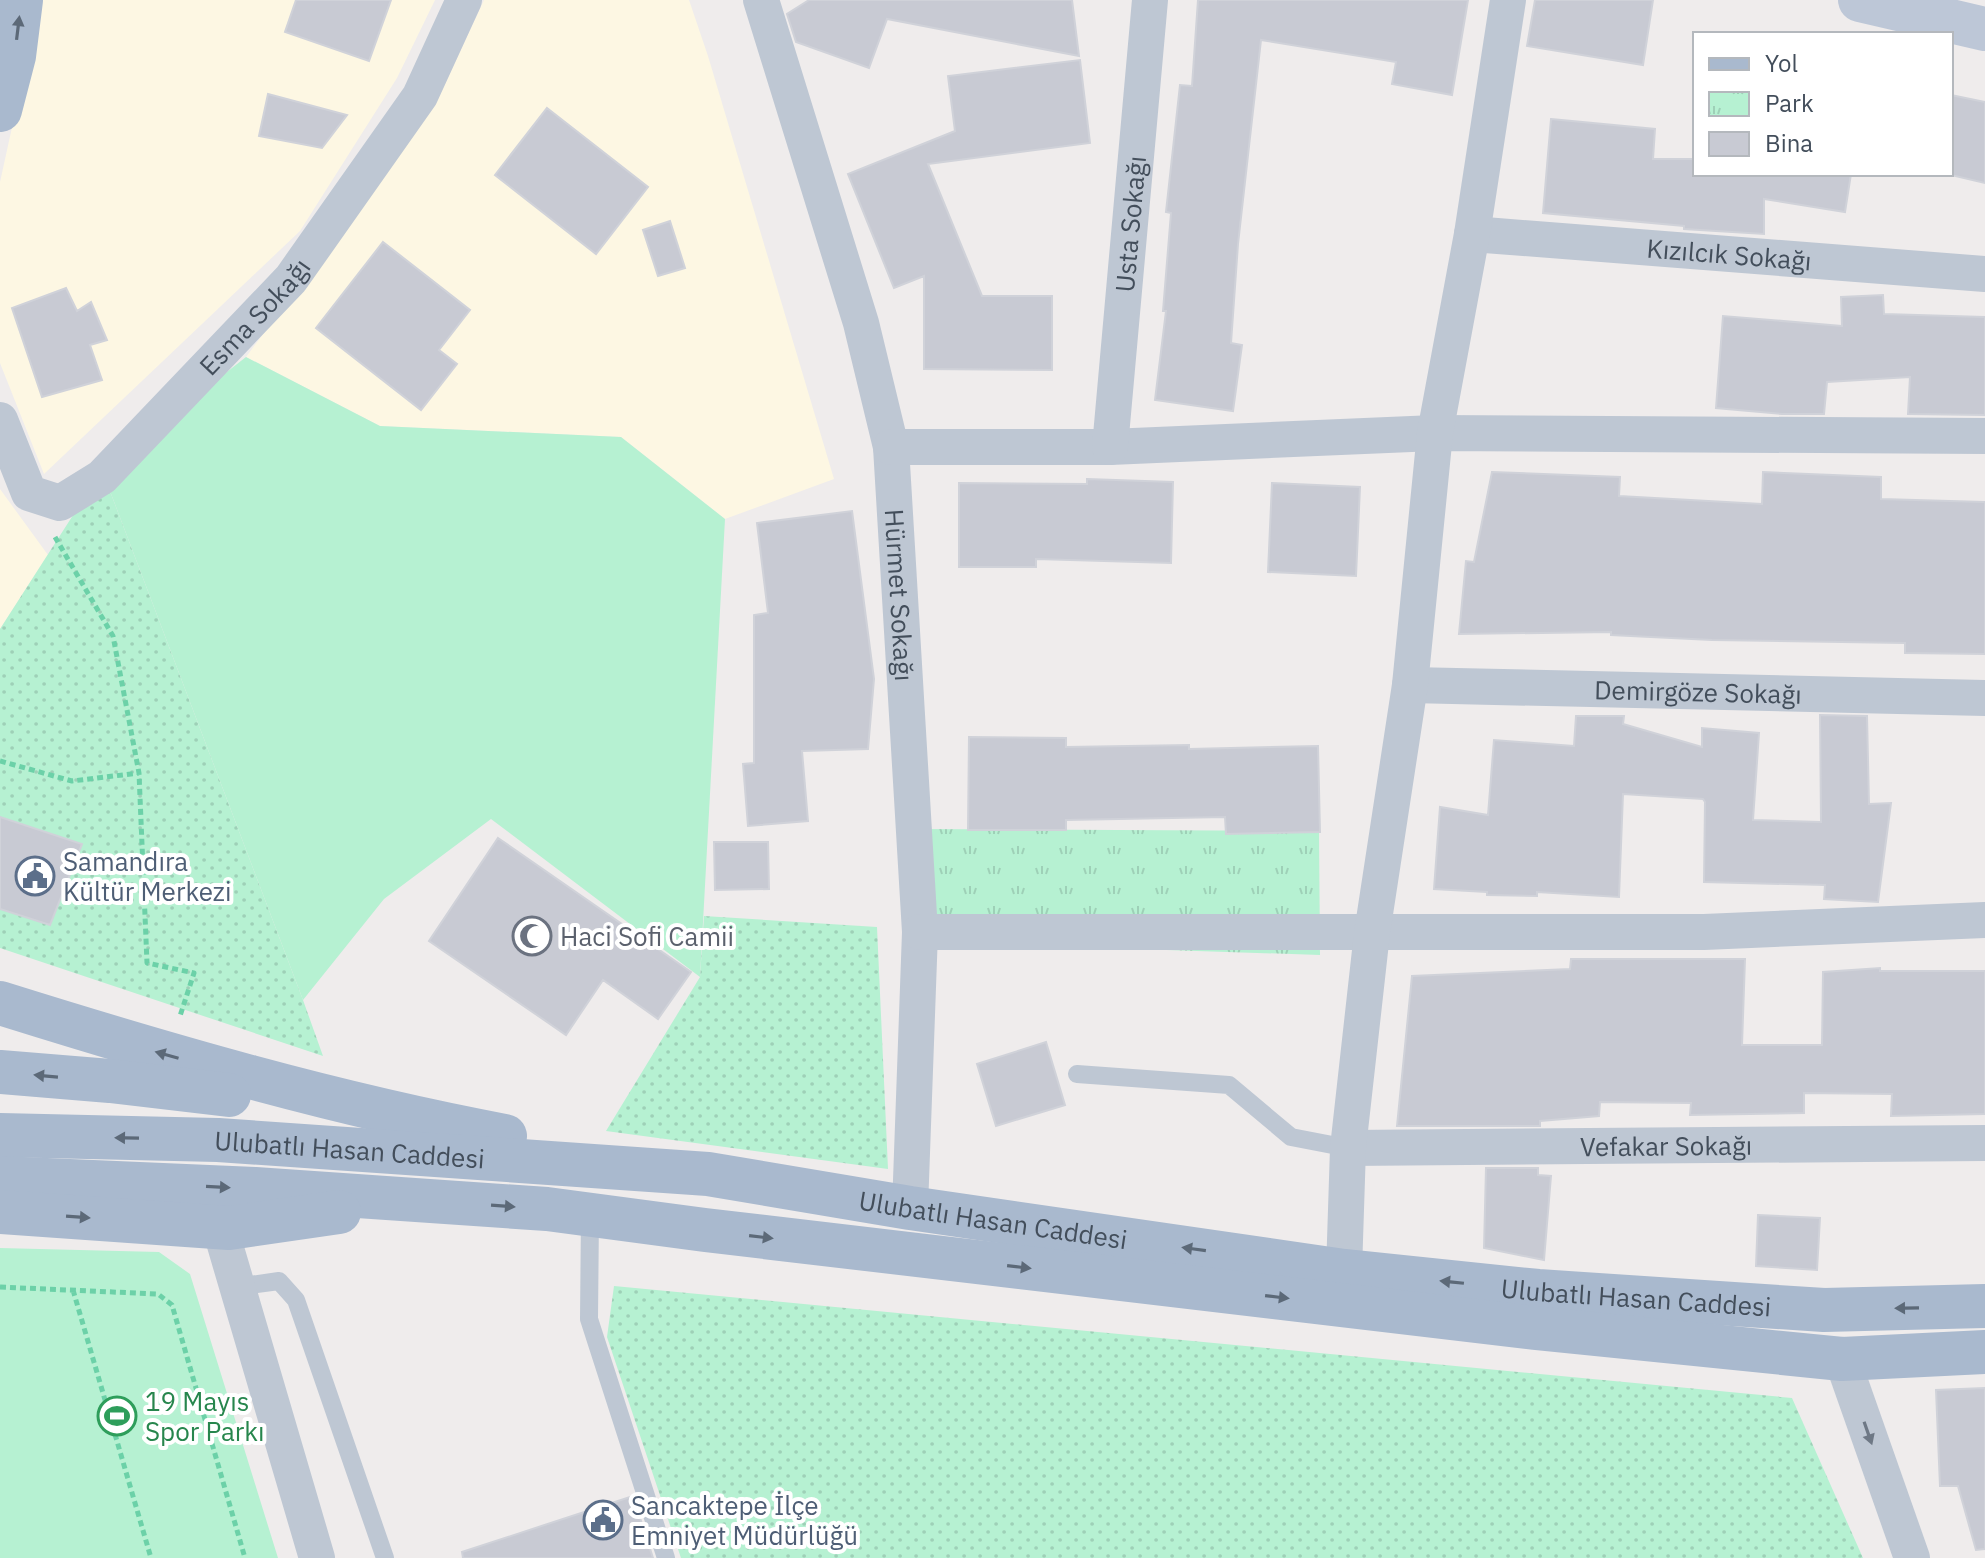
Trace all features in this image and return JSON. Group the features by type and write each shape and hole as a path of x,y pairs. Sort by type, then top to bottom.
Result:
{"main road":[{"path":"0,110 14,56 21,0"},
{"path":"1860,0 1985,29"},
{"path":"0,1003 167,1055 402,1116 708,1174"},
{"path":"0,1072 110,1081 402,1116"},
{"name":"Ulubatlı Hasan Caddesi","path":"0,1135 218,1140 708,1174 910,1208 1344,1271 1538,1291 1824,1310 1985,1306"},
{"name":"Ulubatlı Hasan Caddesi","path":"0,1178 255,1189 547,1209 1519,1326 1842,1359 1985,1352"},
{"path":"0,1212 220,1228 425,1200"}],"street":[{"name":"Esma Sokağı","path":"29,493 60,503 102,477 291,279 420,96 464,0"},
{"name":"Hürmet Sokağı","path":"761,0 861,323 891,447 920,932 910,1208"},
{"name":"Usta Sokağı","path":"1110,447 1150,0"},
{"path":"1344,1271 1348,1148 1372,933 1410,685 1435,433 1472,234 1508,0"},
{"name":"Kızılcık Sokağı","path":"1472,234 1985,274"},
{"path":"0,420 29,493"},
{"path":"891,447 1110,447 1435,433 1985,436"},
{"name":"Demirgöze Sokağı","path":"1410,685 1985,698"},
{"path":"920,932 1704,932 1985,920"},
{"name":"Vefakar Sokağı","path":"1348,1148 1985,1143"},
{"path":"220,1228 317,1558"},
{"path":"1842,1359 1912,1558"}],"lane":[{"path":"1077,1074 1229,1085 1291,1137 1348,1148"},
{"path":"590,1215 589,1319 666,1558"},
{"path":"236,1287 279,1281 296,1300 385,1558"}],"path":[{"path":"29,493 113,636 139,773 147,963 194,973 167,1055"},
{"path":"0,761 72,781 139,773"},
{"path":"0,1287 158,1294 172,1305 245,1558"},
{"path":"73,1290 151,1558"}],"shaded area":[{"path":"40,0 435,0 397,78 300,231 44,474 0,363 0,182"},
{"path":"484,0 689,0 834,479 725,519 621,437 380,426 246,357 437,101"},
{"path":"0,489 48,555 0,629"}],"green space":[{"path":"246,357 380,426 621,437 725,519 700,977 491,819 384,899 303,1000 102,470"},
{"path":"102,470 323,1056 0,948 0,629"},
{"path":"916,829 1319,831 1320,955 924,942"},
{"path":"704,916 877,927 888,1169 606,1131 700,977"},
{"name":"19 Mayıs Spor Parkı","path":"0,1248 159,1252 190,1274 278,1558 0,1558"},
{"path":"614,1286 1792,1398 1863,1558 681,1558 607,1337"}],"building":[{"path":"296,0 391,0 369,61 285,32"},
{"path":"809,0 1072,0 1079,56 887,19 869,68 796,42 787,14"},
{"path":"1198,0 1468,0 1452,95 1392,84 1396,62 1261,40 1238,244 1231,343 1242,345 1233,411 1155,400 1166,311 1163,311 1171,213 1166,212 1180,85 1192,86"},
{"path":"1535,0 1653,0 1643,65 1527,46"},
{"path":"1080,60 1090,143 928,164 982,296 1052,296 1052,370 924,369 924,276 894,288 848,174 955,131 948,76"},
{"path":"268,94 347,115 322,148 259,136"},
{"path":"1953,95 1985,102 1985,183 1953,175"},
{"path":"547,108 648,187 596,254 495,175"},
{"path":"1551,119 1655,129 1653,159 1693,159 1693,176 1851,176 1845,212 1764,199 1764,234 1684,229 1684,226 1543,213"},
{"path":"670,221 685,268 658,276 643,230"},
{"path":"383,242 470,310 439,350 457,364 421,410 316,328"},
{"path":"66,288 77,311 91,302 107,340 90,345 102,380 42,397 12,308"},
{"path":"1883,295 1884,314 1985,317 1985,415 1908,414 1910,377 1827,382 1824,414 1716,408 1723,316 1842,326 1841,297"},
{"path":"1492,472 1620,477 1619,496 1762,504 1763,472 1881,477 1881,499 1985,502 1985,654 1905,653 1905,643 1712,640 1611,635 1611,632 1459,634 1466,561 1474,562"},
{"path":"1087,479 1173,482 1171,563 1036,559 1036,567 959,567 959,483 1087,484"},
{"path":"1272,483 1360,487 1356,576 1268,572"},
{"path":"852,511 874,679 868,749 802,751 808,821 748,826 743,764 754,763 754,615 768,613 757,523"},
{"path":"1820,715 1867,716 1869,804 1891,803 1878,902 1824,899 1825,885 1704,882 1703,799 1623,794 1619,897 1537,892 1537,896 1487,895 1487,892 1434,889 1440,807 1488,815 1494,740 1574,746 1576,716 1624,716 1623,724 1702,747 1702,728 1759,733 1753,820 1821,822"},
{"path":"969,737 1066,738 1066,747 1189,745 1189,749 1318,746 1320,832 1226,834 1225,817 1066,820 1066,830 968,830"},
{"name":"Samandıra Kültür Merkezi","path":"0,817 82,844 50,925 0,909"},
{"name":"Haci Sofi Camii","path":"498,838 691,972 658,1019 603,980 566,1035 429,941"},
{"path":"714,842 768,842 769,889 715,890"},
{"path":"1571,959 1745,959 1742,1045 1822,1045 1823,972 1880,968 1880,971 1985,971 1985,1114 1891,1116 1892,1094 1804,1093 1804,1113 1690,1115 1691,1103 1600,1102 1599,1116 1540,1121 1540,1126 1397,1126 1412,976 1570,969"},
{"path":"1046,1042 1065,1105 996,1126 977,1064"},
{"path":"1486,1168 1538,1168 1538,1175 1551,1176 1544,1260 1484,1248"},
{"path":"1758,1215 1820,1218 1817,1270 1756,1266"},
{"path":"1985,1388 1985,1549 1976,1550 1958,1486 1940,1486 1936,1390"},
{"name":"Sancaktepe İlçe Emniyet Müdürlüğü","path":"633,1496 653,1558 463,1558 462,1552"}],"place":[{"name":"Samandıra Kültür Merkezi","path":"35,876"},
{"name":"Haci Sofi Camii","path":"532,936"},
{"name":"19 Mayıs Spor Parkı","path":"117,1416"},
{"name":"Sancaktepe İlçe Emniyet Müdürlüğü","path":"603,1520"}]}
